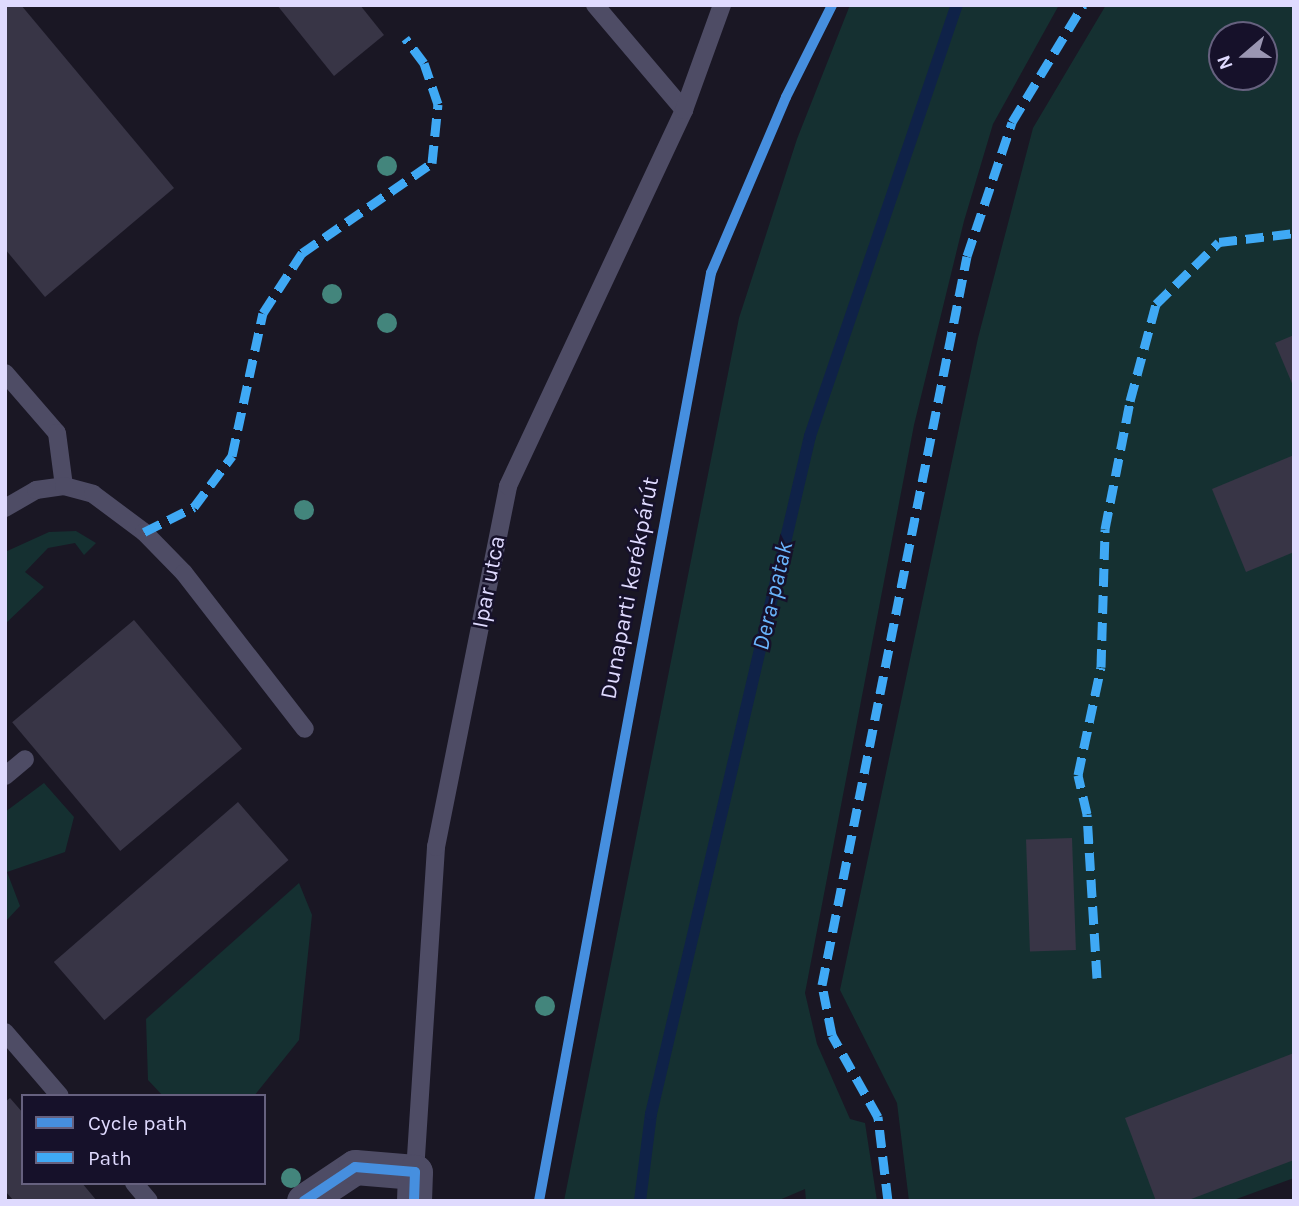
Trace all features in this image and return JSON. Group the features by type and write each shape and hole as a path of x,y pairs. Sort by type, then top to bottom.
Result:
{"street":[{"path":"304,1201 355,1167 415,1186"}],"lane":[{"path":"595,5 684,110"},
{"name":"Ipar utca","path":"415,1186 436,847 508,486 684,110 722,5"},
{"path":"5,373 57,433 64,486"},
{"path":"5,508 36,490 64,486 93,494 144,532 184,573 306,729"},
{"path":"5,776 24,759"},
{"path":"5,1032 58,1094"},
{"path":"136,1185 149,1201"}],"green space":[{"path":"850,5 1059,5 993,124 964,221 914,425 805,993 817,1044 850,1119 865,1123 877,1201 806,1201 805,1189 777,1201 564,1201 739,318 797,139"},
{"path":"1106,5 1294,5 1294,1178 1231,1201 909,1201 897,1103 840,990 978,338 1033,128"},
{"path":"76,531 96,543 84,555 75,543 48,548 25,572 44,587 5,624 5,552 49,532"},
{"path":"44,783 74,817 65,852 7,872 20,906 5,922 5,812"},
{"path":"299,883 312,915 299,1040 256,1094 161,1094 148,1080 146,1019"}],"building":[{"path":"5,5 21,5 174,188 45,297 5,249"},
{"path":"277,5 360,5 384,35 334,76"},
{"path":"1294,335 1294,388 1275,343"},
{"path":"1294,455 1294,552 1246,572 1212,489"},
{"path":"134,620 242,749 120,851 12,722"},
{"path":"238,802 289,860 104,1020 54,962"},
{"path":"1072,838 1076,950 1030,952 1026,840"},
{"path":"1294,1053 1294,1160 1186,1201 1156,1201 1125,1118"},
{"path":"10,1098 21,1111 21,1185 84,1185 97,1201 14,1201 5,1191 5,1102"}],"waterway":[{"name":"Dera-patak","path":"640,1201 651,1114 810,436 957,5"}],"marked path":[{"path":"888,1201 878,1117 832,1035 822,985 967,256 1012,122 1083,5"},
{"path":"144,532 194,507 232,456 263,313 302,253 432,163 438,104 424,63 405,38"},
{"path":"1097,978 1087,814 1078,775 1101,667 1105,529 1130,401 1156,304 1219,242 1294,233"}],"cycle path":[{"name":"Dunaparti kerékpárút","path":"539,1201 711,273 786,97 832,5"},
{"path":"304,1201 355,1167 415,1172 414,1201"}]}
